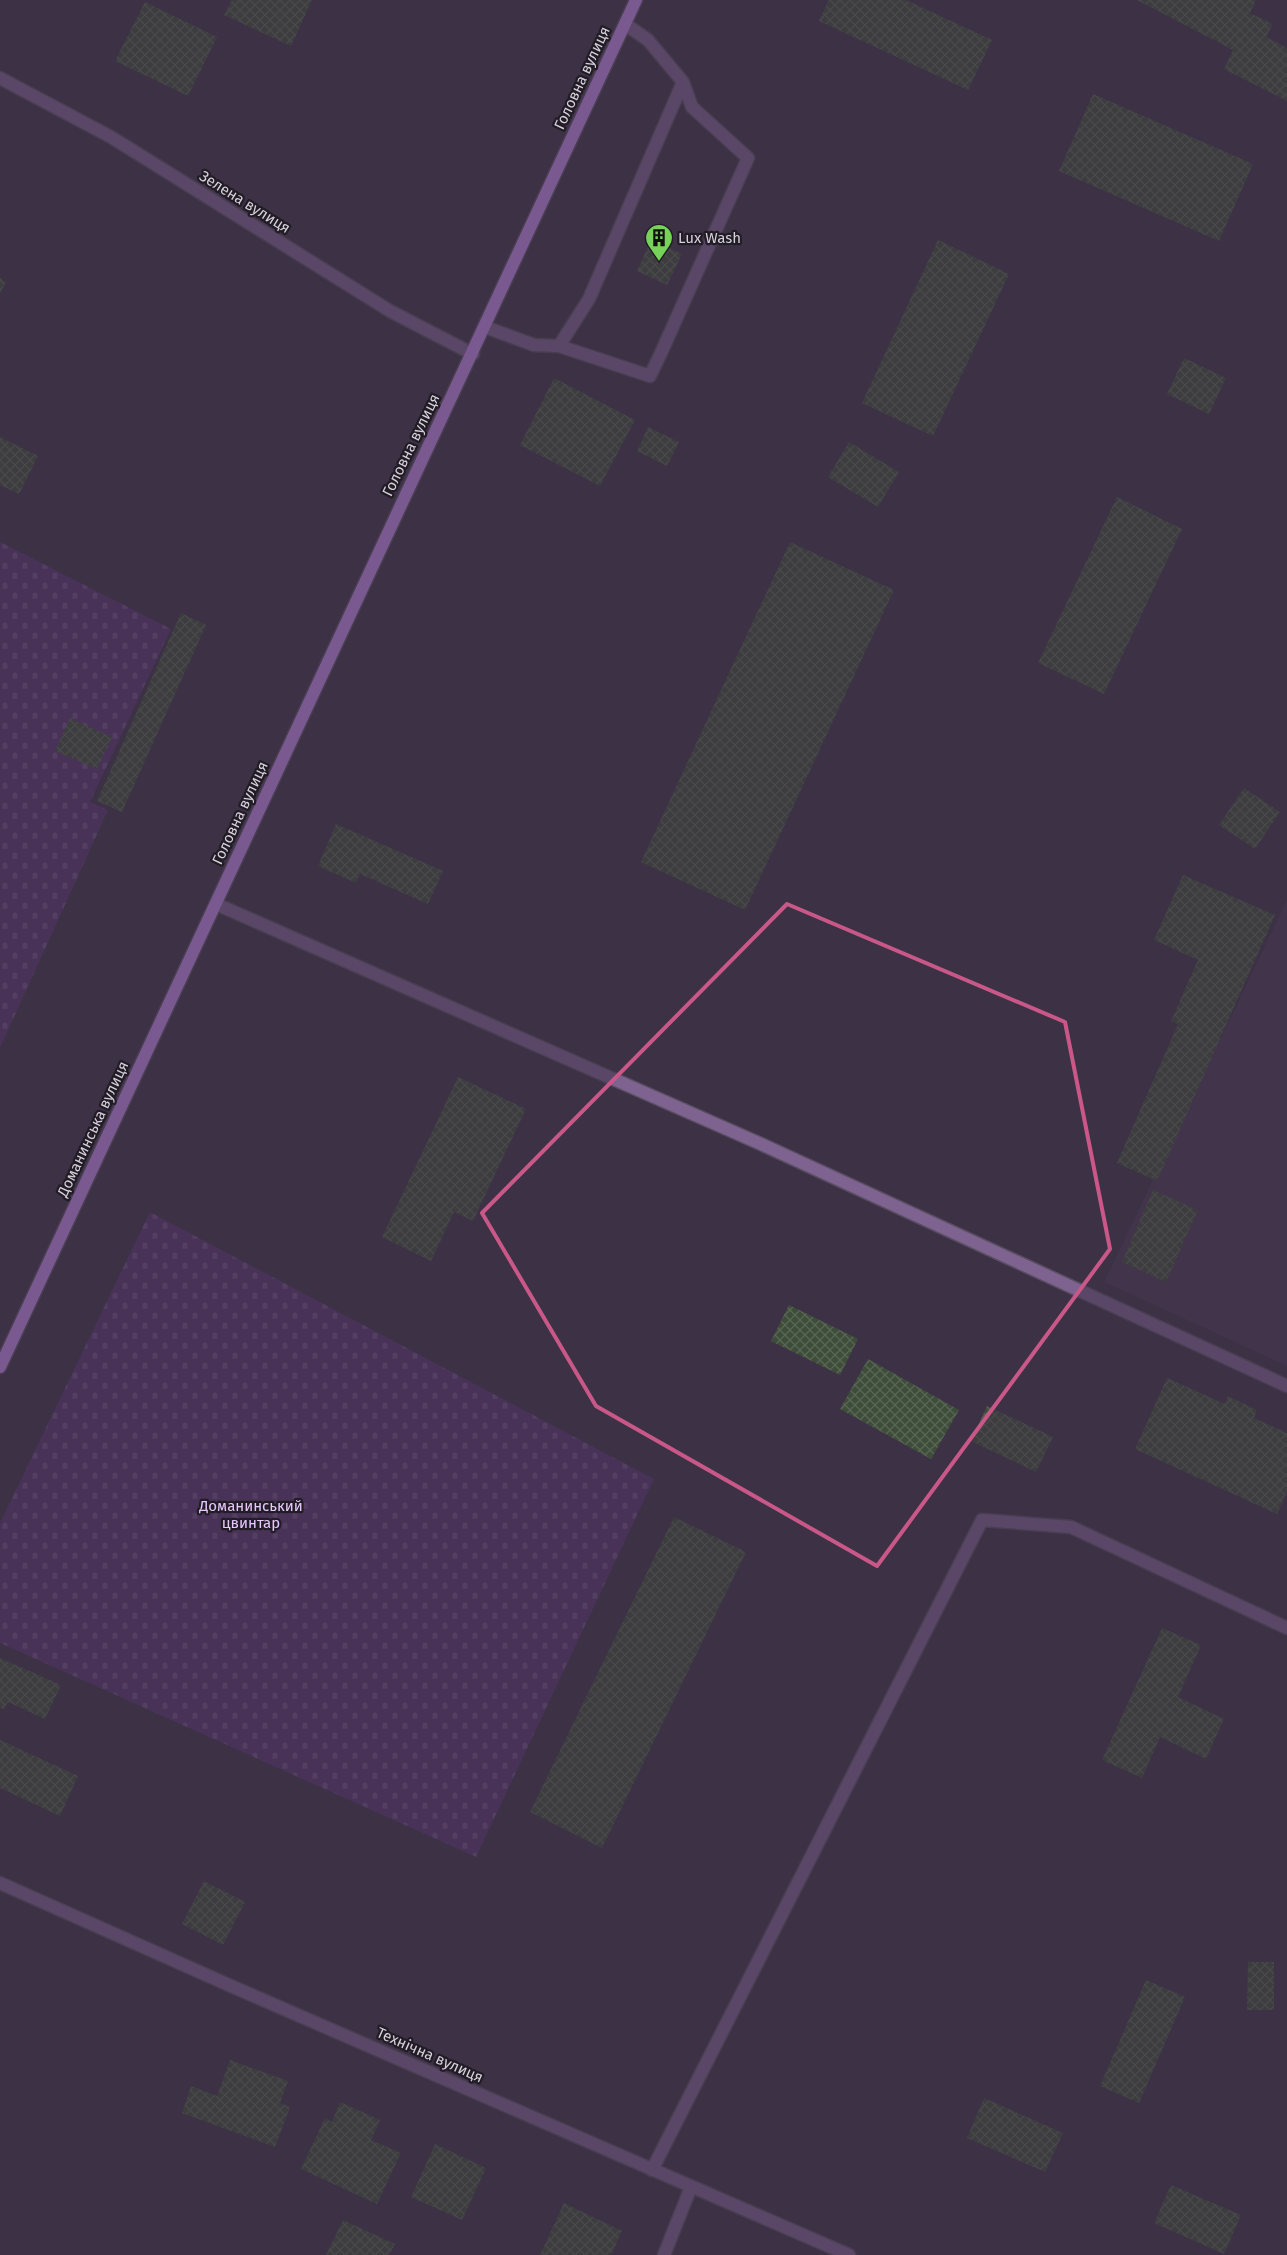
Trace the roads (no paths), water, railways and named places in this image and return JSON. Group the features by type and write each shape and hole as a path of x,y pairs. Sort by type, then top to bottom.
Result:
{"main road":[{"name":"Головна вулиця","path":"216,904 636,0"},
{"name":"Доманинська вулиця","path":"0,1367 216,904"}],"street":[{"path":"485,327 534,344 559,346 650,376 661,353 748,158 692,107 683,82 648,40 625,24"},
{"name":"Зелена вулиця","path":"0,78 111,137 390,312 473,354"},
{"path":"559,346 589,299 683,82"},
{"path":"216,904 761,1144 1287,1386"},
{"path":"652,2170 982,1520 1071,1527 1287,1628"},
{"name":"Технічна вулиця","path":"0,1882 231,1986 849,2255"},
{"path":"664,2255 691,2186"}],"place":[{"name":"Lux Wash","path":"659,262"}],"park label":[{"name":"Доманинський цвинтар","path":"251,1514"}]}
